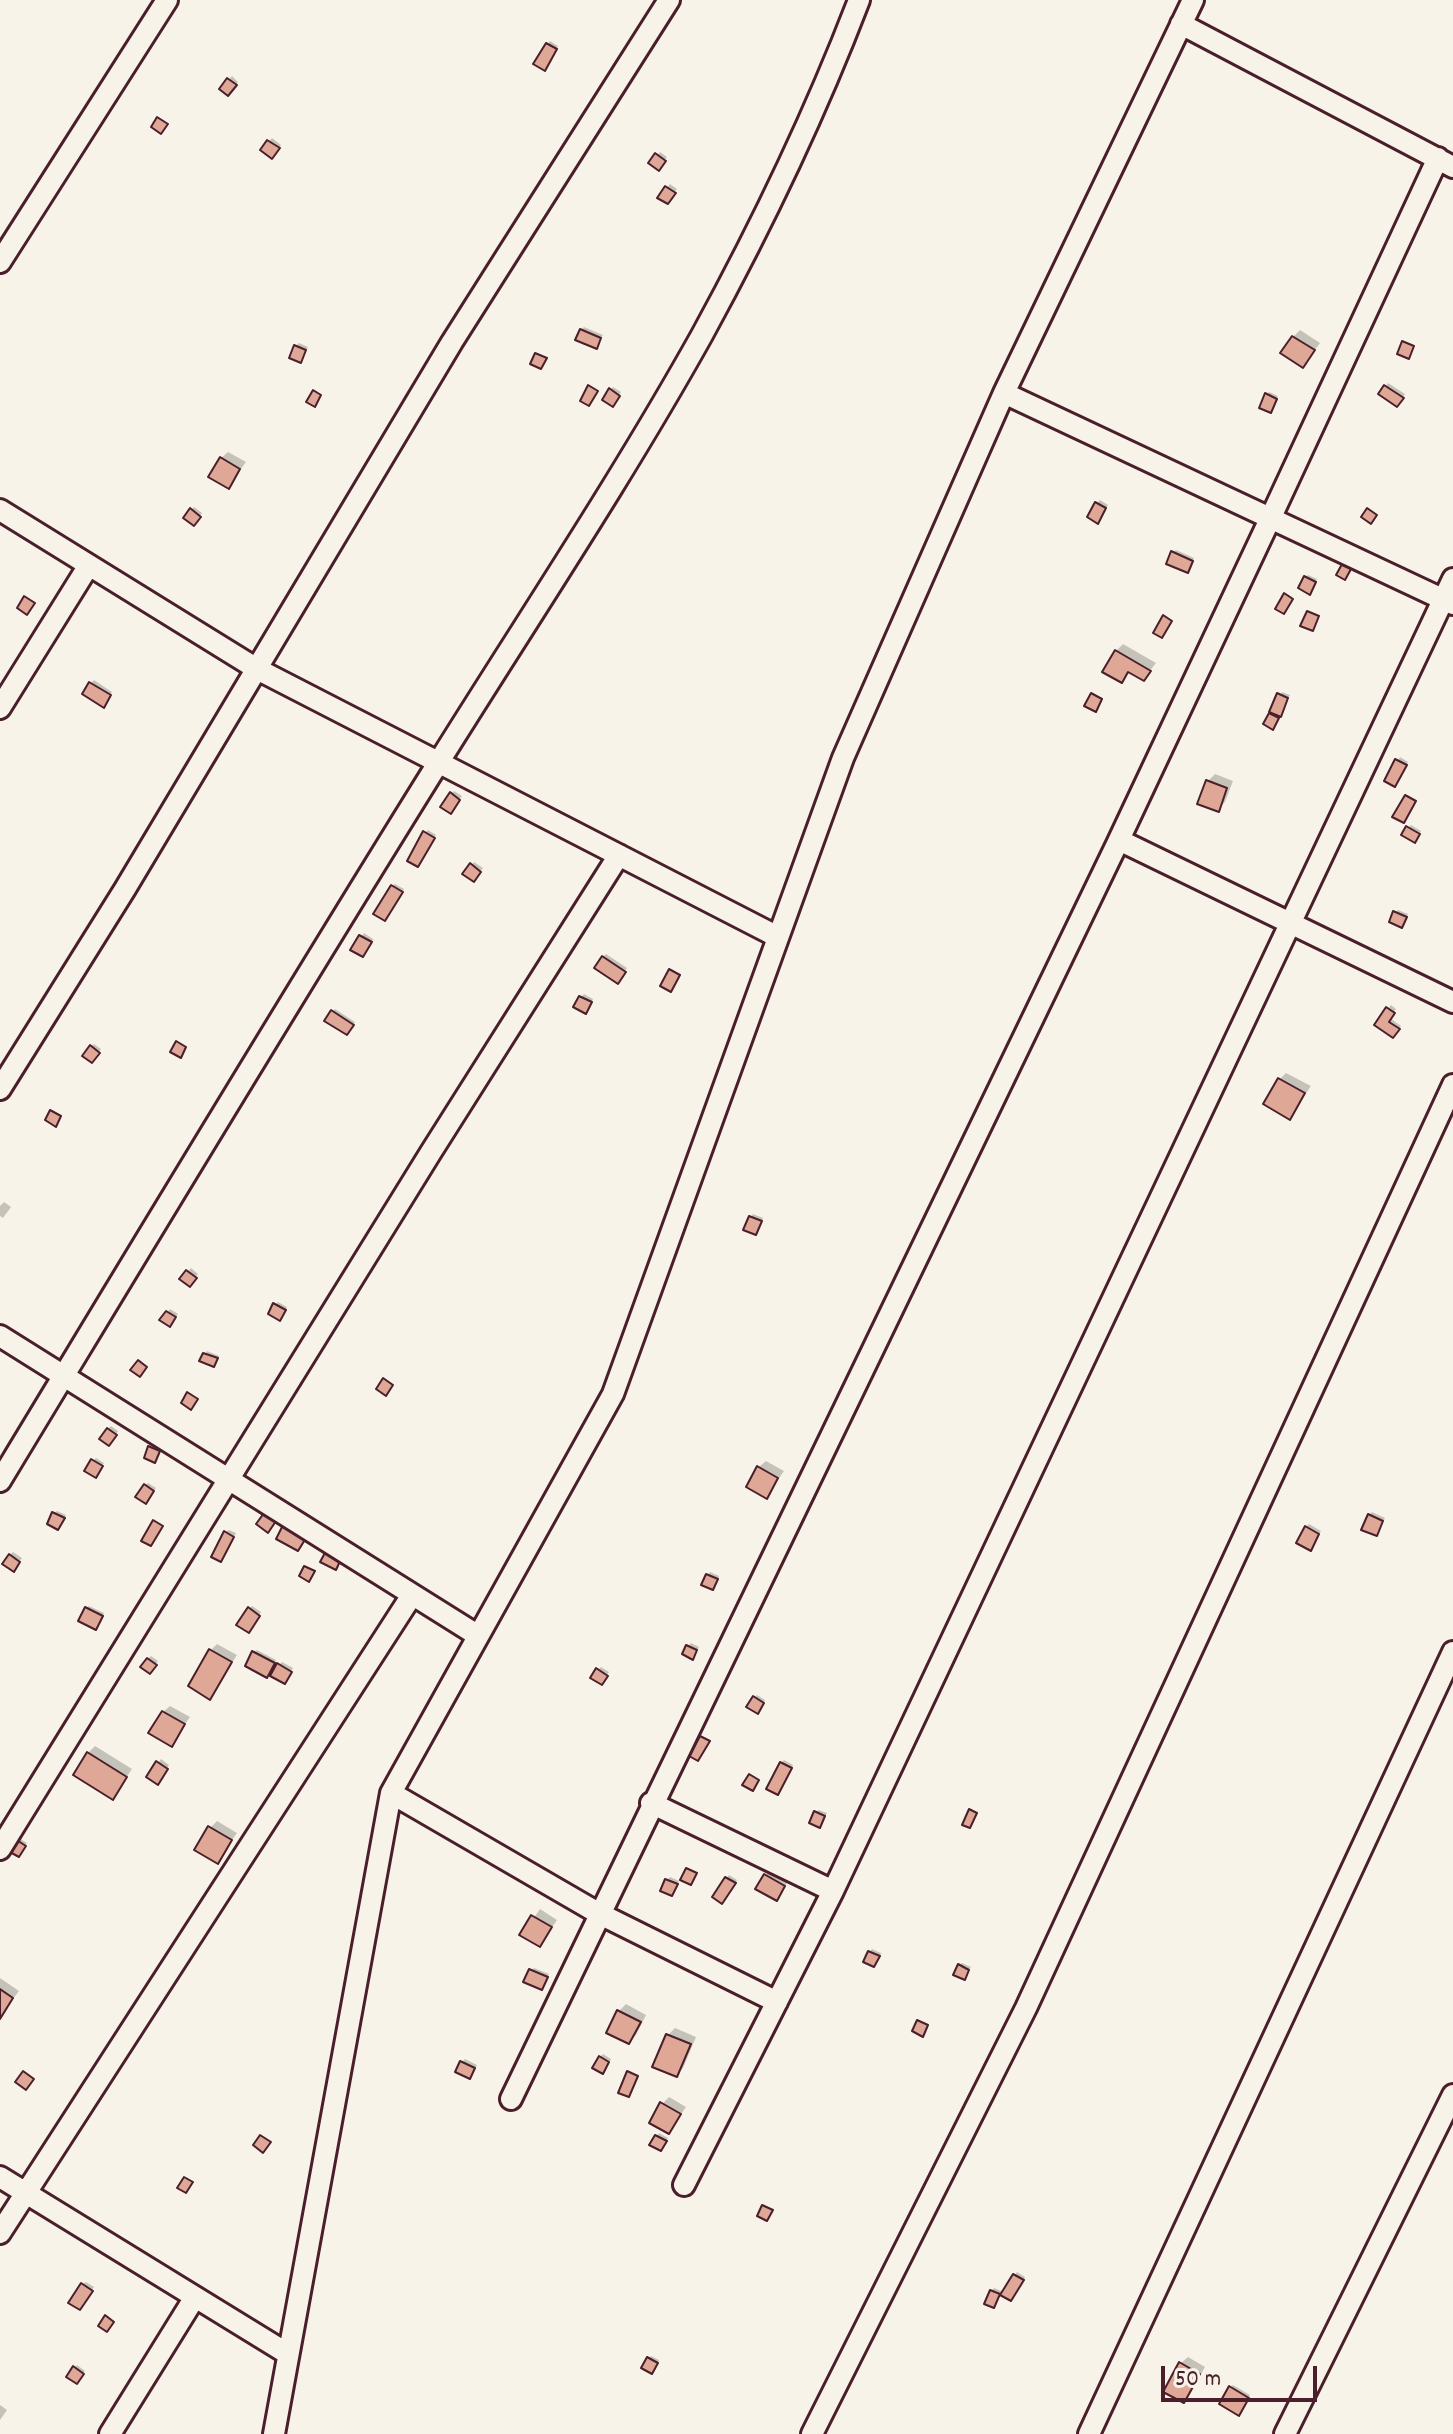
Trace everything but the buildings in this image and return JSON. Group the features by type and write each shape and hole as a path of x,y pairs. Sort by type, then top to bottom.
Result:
{"street":[{"path":"0,262 167,0"},
{"path":"0,1089 125,889 452,342 669,0"},
{"path":"0,1481 438,762 627,463 702,334 811,115 859,0"},
{"path":"274,2434 391,1793 613,1394 843,758 1004,393 1193,0"},
{"path":"511,2099 651,1803 741,1624 1119,840 1270,517 1445,162 1181,24"},
{"path":"1004,393 1448,602"},
{"path":"0,510 257,669 778,937"},
{"path":"0,708 89,565"},
{"path":"684,2185 833,1891 1291,923 1448,602 1453,579"},
{"path":"1119,840 1453,1002"},
{"path":"0,1849 619,855"},
{"path":"812,2434 1026,2008 1453,1085"},
{"path":"0,1336 477,1635"},
{"path":"0,2233 412,1595"},
{"path":"1089,2434 1453,1652"},
{"path":"391,1793 598,1913 777,2002"},
{"path":"651,1803 833,1891"},
{"path":"1285,2434 1453,2095"},
{"path":"0,2177 288,2354"},
{"path":"110,2434 195,2297"}]}
